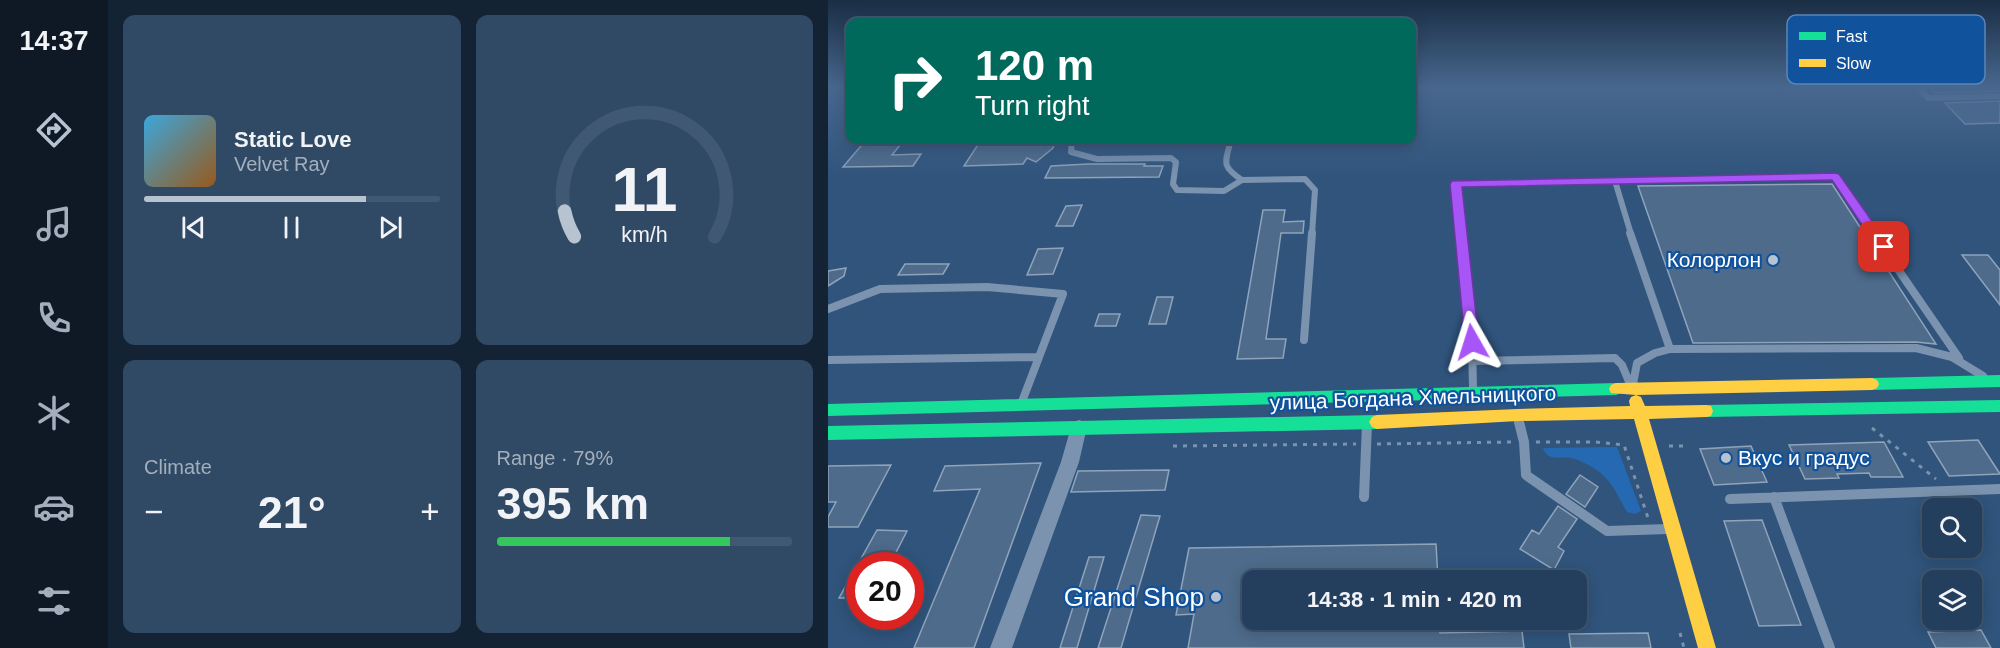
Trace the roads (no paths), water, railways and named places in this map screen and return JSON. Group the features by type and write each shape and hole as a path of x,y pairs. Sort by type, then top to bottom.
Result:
{"main road":[{"name":"улица Богдана Хмельницкого","path":"828,410 1473,392 1995,382"},
{"path":"1995,382 2000,398"},
{"path":"1632,389 1707,648"},
{"name":"улица Богдана Хмельницкого","path":"828,433 1366,422 1518,415 2000,406"}],"street":[{"path":"1001,648 1070,462 1079,427"}],"lane":[{"path":"1072,144 1071,152 1096,159 1171,158 1176,162 1173,184 1177,190 1224,191 1242,180 1305,179 1315,190 1304,340"},
{"path":"1230,144 1225,162 1228,171 1242,180"},
{"path":"1473,392 1473,361 1456,184 1835,177 1959,358"},
{"path":"1615,181 1619,200 1670,350"},
{"path":"828,309 880,289 987,287 1063,294 1021,406"},
{"path":"1632,389 1637,363 1655,353 1670,350 1916,348 1946,353 1959,358 1995,382"},
{"path":"828,360 1039,357"},
{"path":"1473,361 1615,358 1622,365 1632,389"},
{"path":"1518,415 1524,442 1526,476 1607,531 1672,528"},
{"path":"1364,497 1366,422"},
{"path":"1730,499 2000,489"},
{"path":"1774,497 1830,648"}],"place":[{"name":"Колорлон","path":"1773,260"},
{"name":"Вкус и градус","path":"1726,458"},
{"name":"Grand Shop","path":"1216,597"}]}
